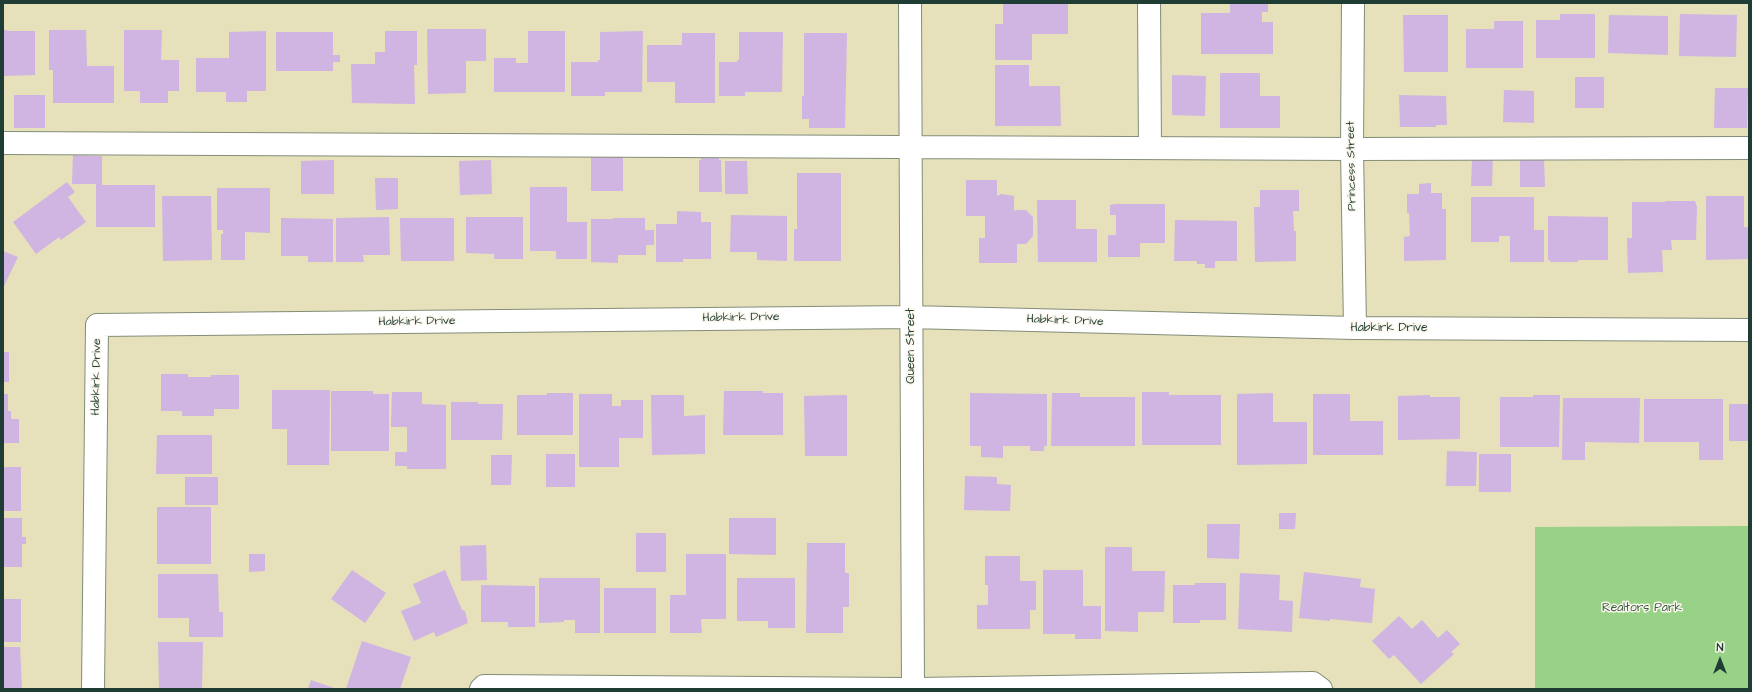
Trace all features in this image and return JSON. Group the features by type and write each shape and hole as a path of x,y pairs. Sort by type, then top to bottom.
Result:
{"street":[{"name":"Queen Street","path":"910,3 910,317 913,689"},
{"path":"1149,3 1150,148"},
{"name":"Princess Street","path":"1353,3 1352,149 1356,328"},
{"path":"3,144 1352,149 1749,148"},
{"name":"Habkirk Drive","path":"93,689 97,325 910,317 1356,328 1749,330"},
{"path":"917,689 1313,684 1321,689"},
{"path":"481,689 484,686 492,686 904,689"}],"green space":[{"name":"Realtors Park","path":"1749,526 1749,689 1535,689 1535,527"}],"building":[{"path":"1003,3 1068,3 1068,34 1032,34 1032,60 995,60 995,24 1003,24"},
{"path":"1230,3 1268,3 1268,12 1262,12 1262,22 1273,22 1273,54 1201,54 1201,13 1230,13"},
{"path":"1560,14 1595,14 1595,58 1536,58 1536,20 1560,20"},
{"path":"1680,14 1737,15 1736,57 1679,56"},
{"path":"1403,15 1448,15 1448,72 1404,72"},
{"path":"1609,15 1668,16 1668,55 1608,53"},
{"path":"1494,21 1523,21 1523,68 1466,68 1466,29 1494,29"},
{"path":"427,29 486,29 486,61 466,61 466,93 428,94"},
{"path":"3,30 35,31 35,75 3,76"},
{"path":"49,30 86,30 87,66 114,66 114,103 53,103 53,70 49,70"},
{"path":"124,30 162,30 161,60 179,60 179,91 168,91 168,103 140,103 140,91 124,91"},
{"path":"266,31 266,91 247,91 247,102 226,102 226,92 196,92 196,58 229,58 229,32"},
{"path":"385,31 417,31 417,65 414,65 415,104 352,103 351,64 375,64 375,52 385,52"},
{"path":"528,31 565,31 565,92 494,92 494,58 516,58 516,63 528,63"},
{"path":"643,31 642,92 605,92 605,96 571,96 571,62 598,62 598,60 600,60 600,32"},
{"path":"276,32 333,32 333,55 340,55 340,62 333,62 333,71 276,71"},
{"path":"739,32 783,32 782,92 745,92 745,96 719,96 719,62 737,62 737,60 739,60"},
{"path":"682,33 715,33 715,103 675,103 675,82 647,82 647,45 682,45"},
{"path":"804,33 847,33 845,128 809,128 809,119 802,119 802,96 804,96"},
{"path":"995,65 1029,65 1029,86 1060,86 1061,126 995,126"},
{"path":"1220,73 1260,73 1260,96 1280,96 1280,128 1220,128"},
{"path":"1172,75 1206,76 1205,116 1172,115"},
{"path":"1575,77 1604,77 1604,108 1575,108"},
{"path":"1715,88 1748,88 1747,128 1714,128"},
{"path":"1504,90 1534,91 1534,123 1503,122"},
{"path":"14,95 45,95 45,128 14,128"},
{"path":"1399,95 1446,96 1447,125 1436,125 1436,127 1400,127"},
{"path":"701,154 719,154 719,160 721,160 722,192 699,192 699,160 701,160"},
{"path":"73,155 102,156 102,185 155,185 155,227 96,227 96,184 72,184"},
{"path":"591,157 623,157 623,191 591,191"},
{"path":"1472,158 1493,158 1492,186 1471,186"},
{"path":"1520,159 1544,159 1545,187 1520,187"},
{"path":"334,160 334,194 301,194 301,161"},
{"path":"491,160 492,194 460,195 459,161"},
{"path":"725,161 747,161 748,194 725,194"},
{"path":"797,173 841,173 841,261 794,261 794,229 797,229"},
{"path":"375,178 398,178 398,209 376,210"},
{"path":"966,180 997,180 997,196 1001,194 1014,196 1014,212 1015,210 1026,210 1033,217 1033,236 1026,244 1017,244 1017,263 979,263 979,238 985,238 985,216 966,216"},
{"path":"67,182 75,192 68,197 86,222 61,240 59,237 36,254 13,222"},
{"path":"1431,183 1431,193 1442,193 1442,209 1446,209 1446,260 1404,261 1404,237 1410,236 1409,213 1407,213 1407,194 1419,194 1419,184"},
{"path":"530,187 567,187 567,222 587,222 587,259 556,259 556,251 530,251"},
{"path":"217,188 270,188 270,233 245,232 245,260 221,260 221,234 223,234 223,230 217,230"},
{"path":"1260,190 1299,190 1299,211 1293,211 1294,231 1296,231 1296,261 1255,262 1254,207 1260,207"},
{"path":"162,196 211,196 212,260 163,261"},
{"path":"1706,196 1744,196 1744,227 1749,227 1749,259 1706,260"},
{"path":"1471,197 1534,197 1534,230 1544,230 1544,262 1510,262 1510,236 1499,236 1499,242 1471,242"},
{"path":"1037,200 1076,200 1076,229 1097,229 1097,262 1038,262"},
{"path":"1695,201 1697,207 1696,240 1671,240 1672,250 1662,250 1663,272 1628,273 1627,238 1632,238 1632,202"},
{"path":"1165,204 1165,243 1140,243 1140,257 1108,257 1108,235 1116,235 1116,215 1110,215 1110,205"},
{"path":"677,211 701,212 701,222 711,222 711,259 683,259 683,262 656,262 656,224 677,224"},
{"path":"731,215 787,216 787,261 757,260 757,252 730,252"},
{"path":"1548,216 1608,217 1608,260 1550,262 1550,260 1548,260"},
{"path":"389,217 390,255 363,255 364,262 336,262 336,218"},
{"path":"466,217 523,217 523,259 494,259 494,254 466,253"},
{"path":"281,218 333,219 333,262 308,262 308,256 281,256"},
{"path":"400,218 454,218 454,261 401,261"},
{"path":"645,218 645,230 654,230 654,245 646,245 646,255 618,255 618,263 591,262 591,219"},
{"path":"1175,220 1237,221 1237,261 1215,261 1215,268 1205,268 1205,264 1197,264 1197,261 1174,261"},
{"path":"3,251 18,257 4,286 3,286"},
{"path":"3,352 9,352 9,382 3,382"},
{"path":"161,374 188,374 188,377 239,375 239,409 214,409 214,416 182,416 182,411 161,411"},
{"path":"272,390 330,390 329,465 287,465 287,429 272,429"},
{"path":"331,391 373,391 373,394 389,394 389,451 331,451"},
{"path":"724,391 763,391 763,393 783,393 783,435 723,435"},
{"path":"392,392 422,392 422,404 446,405 446,469 407,469 407,466 395,466 395,452 407,452 407,427 391,427"},
{"path":"1142,392 1169,392 1169,395 1221,395 1221,445 1142,445"},
{"path":"547,393 573,393 573,435 517,435 517,395 547,395"},
{"path":"970,393 1047,394 1047,446 1044,446 1044,451 1030,451 1030,446 1003,446 1003,458 981,457 981,446 970,446"},
{"path":"1052,393 1080,393 1080,397 1135,397 1135,446 1051,446"},
{"path":"1273,393 1273,422 1307,422 1307,464 1237,465 1237,394"},
{"path":"3,394 8,394 8,411 11,411 11,419 19,419 19,443 3,443"},
{"path":"579,394 612,394 612,406 621,406 621,400 643,400 643,438 619,438 619,467 579,467"},
{"path":"1313,394 1350,394 1350,421 1383,421 1383,455 1313,455"},
{"path":"651,395 684,395 684,416 705,415 705,454 652,455"},
{"path":"847,395 847,456 805,456 804,396"},
{"path":"1430,395 1430,397 1460,397 1460,439 1398,440 1398,396"},
{"path":"1533,395 1560,395 1559,447 1500,447 1500,397 1533,397"},
{"path":"1563,398 1640,398 1639,443 1585,442 1585,460 1562,460"},
{"path":"1644,399 1723,399 1723,460 1699,460 1699,442 1644,442"},
{"path":"451,402 503,404 502,440 451,440"},
{"path":"1729,404 1749,404 1749,441 1729,441"},
{"path":"157,435 212,435 212,474 156,474"},
{"path":"1447,451 1477,452 1476,486 1446,486"},
{"path":"546,454 575,454 575,487 546,487"},
{"path":"1479,454 1511,454 1511,492 1479,492"},
{"path":"491,455 512,455 511,485 491,485"},
{"path":"3,467 21,467 21,511 3,511"},
{"path":"965,476 997,477 997,484 1011,485 1010,511 964,510"},
{"path":"185,477 218,477 218,505 185,505"},
{"path":"157,507 211,507 211,564 157,564"},
{"path":"1279,513 1296,513 1295,529 1279,529"},
{"path":"3,518 22,518 22,537 26,537 26,544 22,544 22,567 3,567"},
{"path":"729,518 776,518 776,555 729,554"},
{"path":"1207,524 1240,524 1239,559 1207,558"},
{"path":"636,533 666,533 666,572 636,572"},
{"path":"807,543 845,543 845,573 849,573 849,607 843,607 843,633 806,633"},
{"path":"486,545 487,580 461,581 460,546"},
{"path":"1105,547 1132,547 1132,571 1165,571 1164,612 1138,612 1138,632 1105,631"},
{"path":"249,554 265,554 265,571 249,572"},
{"path":"686,554 726,554 726,619 701,619 702,633 670,633 670,595 686,595"},
{"path":"985,556 1020,556 1020,581 1036,581 1036,610 1030,610 1030,629 977,629 977,605 988,605 988,585 985,585"},
{"path":"352,570 386,593 365,623 331,599"},
{"path":"445,570 462,610 465,611 468,623 436,637 434,632 414,641 401,611 421,603 413,584"},
{"path":"1043,570 1083,570 1083,606 1101,606 1101,639 1075,639 1075,634 1043,634"},
{"path":"1304,572 1361,579 1360,587 1375,589 1372,623 1299,618"},
{"path":"1240,573 1280,575 1279,600 1293,601 1292,632 1238,629"},
{"path":"158,574 218,574 219,612 223,612 223,637 189,637 189,618 158,618"},
{"path":"539,578 600,578 600,633 575,633 575,620 539,623"},
{"path":"737,578 795,578 795,628 768,628 768,621 737,621"},
{"path":"1195,583 1226,583 1226,620 1200,620 1200,623 1173,623 1173,585 1195,585"},
{"path":"481,585 535,586 535,627 508,627 508,622 481,622"},
{"path":"604,588 656,588 656,633 604,633"},
{"path":"3,599 21,599 21,642 3,642"},
{"path":"1399,616 1412,629 1422,620 1438,638 1447,630 1460,644 1451,652 1454,654 1421,684 1394,655 1389,659 1372,641"},
{"path":"362,641 411,657 400,689 346,689"},
{"path":"158,642 203,642 202,689 159,689"},
{"path":"3,647 20,647 22,689 3,689"},
{"path":"311,680 337,689 308,689"}]}
